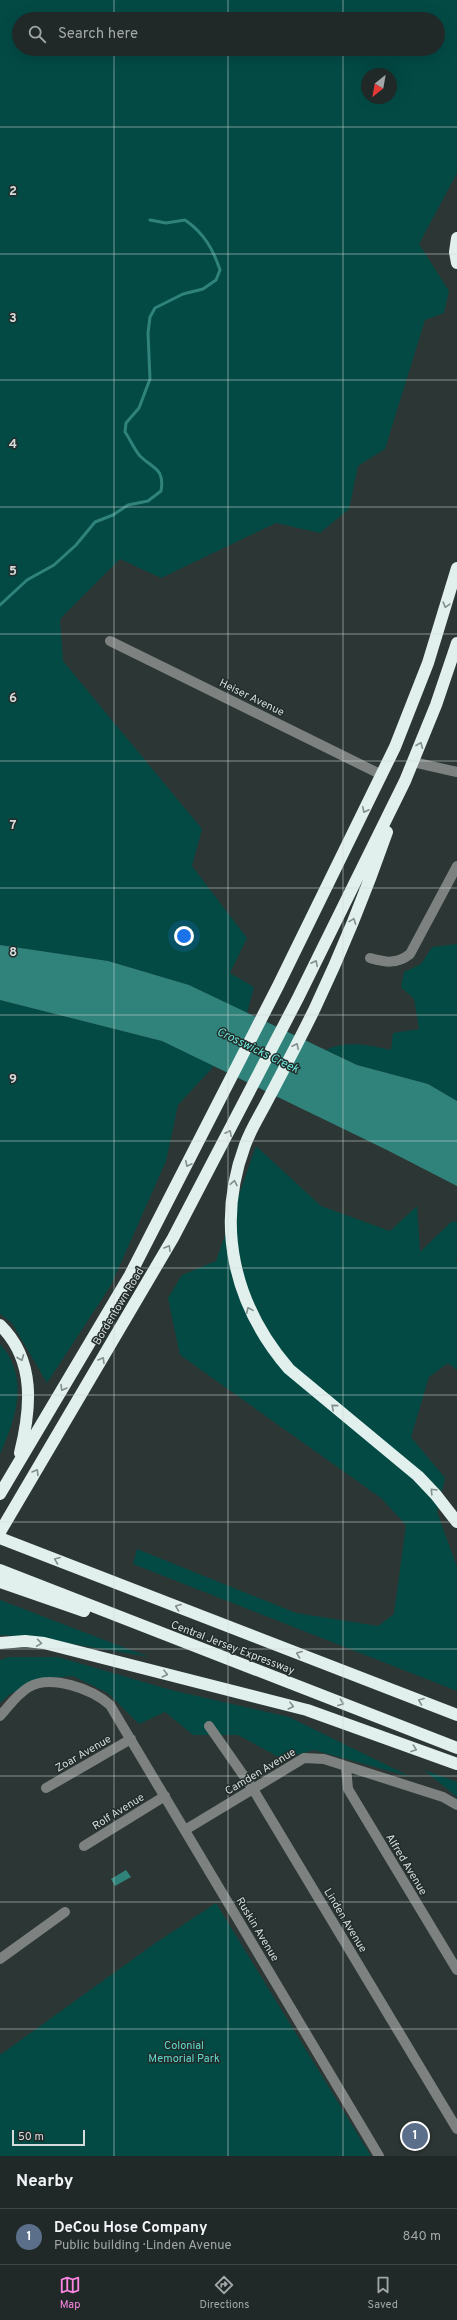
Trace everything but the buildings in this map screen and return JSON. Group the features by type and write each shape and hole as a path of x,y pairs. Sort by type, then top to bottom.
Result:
{"highway":[{"path":"457,238 454,252 457,264"},
{"name":"Bordentown Road","path":"0,1494 130,1275 278,986 382,775 426,669 457,568"},
{"path":"457,643 455,660 405,781 348,932 315,1008 248,1137 241,1156 234,1184 231,1207 232,1251 236,1273 251,1315 275,1352 289,1370 418,1476 436,1495 457,1522"},
{"name":"Bordentown Road","path":"0,1532 170,1244 298,998 405,781"},
{"path":"0,1325 20,1354 29,1385 30,1400 27,1424 17,1465"},
{"name":"Central Jersey Expressway","path":"0,1538 457,1715"},
{"name":"Central Jersey Expressway","path":"0,1570 457,1748"},
{"path":"0,1582 227,1658"},
{"path":"0,1643 25,1641 44,1643 307,1710 457,1764"}],"street":[{"name":"Heiser Avenue","path":"110,641 382,775"},
{"path":"413,762 457,772"},
{"path":"370,958 388,962 401,961 410,954 424,931 457,866"},
{"name":"Ruskin Avenue","path":"0,1716 21,1693 29,1687 50,1682 91,1691 110,1705 380,2156"},
{"name":"Linden Avenue","path":"209,1726 253,1789 457,2129"},
{"name":"Zoar Avenue","path":"46,1788 131,1739"},
{"name":"Camden Avenue","path":"185,1830 304,1758 324,1759 444,1797 457,1805"},
{"name":"Alfred Avenue","path":"346,1767 348,1789 457,1970"},
{"name":"Rolf Avenue","path":"84,1846 165,1796"},
{"path":"0,1958 65,1912"}],"green space":[{"path":"0,0 457,0 457,173 419,244 449,291 444,313 425,320 385,449 358,466 349,509 320,533 276,523 161,578 120,559 60,619 63,661 202,829 192,866 247,938 230,973 254,987 247,1013 189,985 108,961 0,945"},
{"path":"457,944 457,1101 428,1084 357,1065 326,1050 342,1045 358,1044 391,1050 393,1033 419,1029 414,999 401,987 404,972 421,964 432,947"},
{"path":"0,1000 162,1041 214,1066 178,1105 166,1161 111,1285 47,1383 12,1323 0,1314"},
{"path":"256,1146 321,1206 390,1231 417,1206 420,1252 451,1222 457,1221 457,1258 455,1260 457,1261 457,1370 448,1363 429,1377 411,1437 445,1478 437,1512 457,1567 457,1691 133,1564 137,1549 296,1613 378,1626 394,1614 406,1525 381,1498 180,1355 168,1298 182,1275 216,1261"},
{"path":"0,1344 9,1357 15,1370 17,1398 11,1426 0,1454"},
{"path":"0,1600 149,1657 32,1637 0,1635"},
{"path":"9,1657 58,1657 171,1690 289,1717 411,1777 314,1750 282,1759 238,1735 193,1735 165,1712 139,1724 108,1693 73,1676 37,1679 9,1695 0,1703 0,1660"},
{"path":"424,1770 457,1782 457,1797"},
{"name":"Colonial Memorial Park","path":"216,1903 371,2156 0,2156 0,2055 154,1944"}],"water":[{"name":"Crosswicks Creek","path":"0,945 108,961 189,985 357,1065 428,1084 457,1101 457,1186 387,1150 162,1041 0,1000"},
{"path":"126,1870 131,1877 115,1886 111,1879"}],"waterway":[{"path":"0,605 27,580 54,565 76,545 95,522 113,515 128,505 148,501 161,491 162,483 160,473 140,456 125,432 126,423 139,408 150,379 148,333 150,317 155,308 183,294 203,289 216,280 220,270 211,248 203,236 192,225 185,220 166,223 150,220"}],"place":[{"name":"DeCou Hose Company","path":"415,2136"}]}
